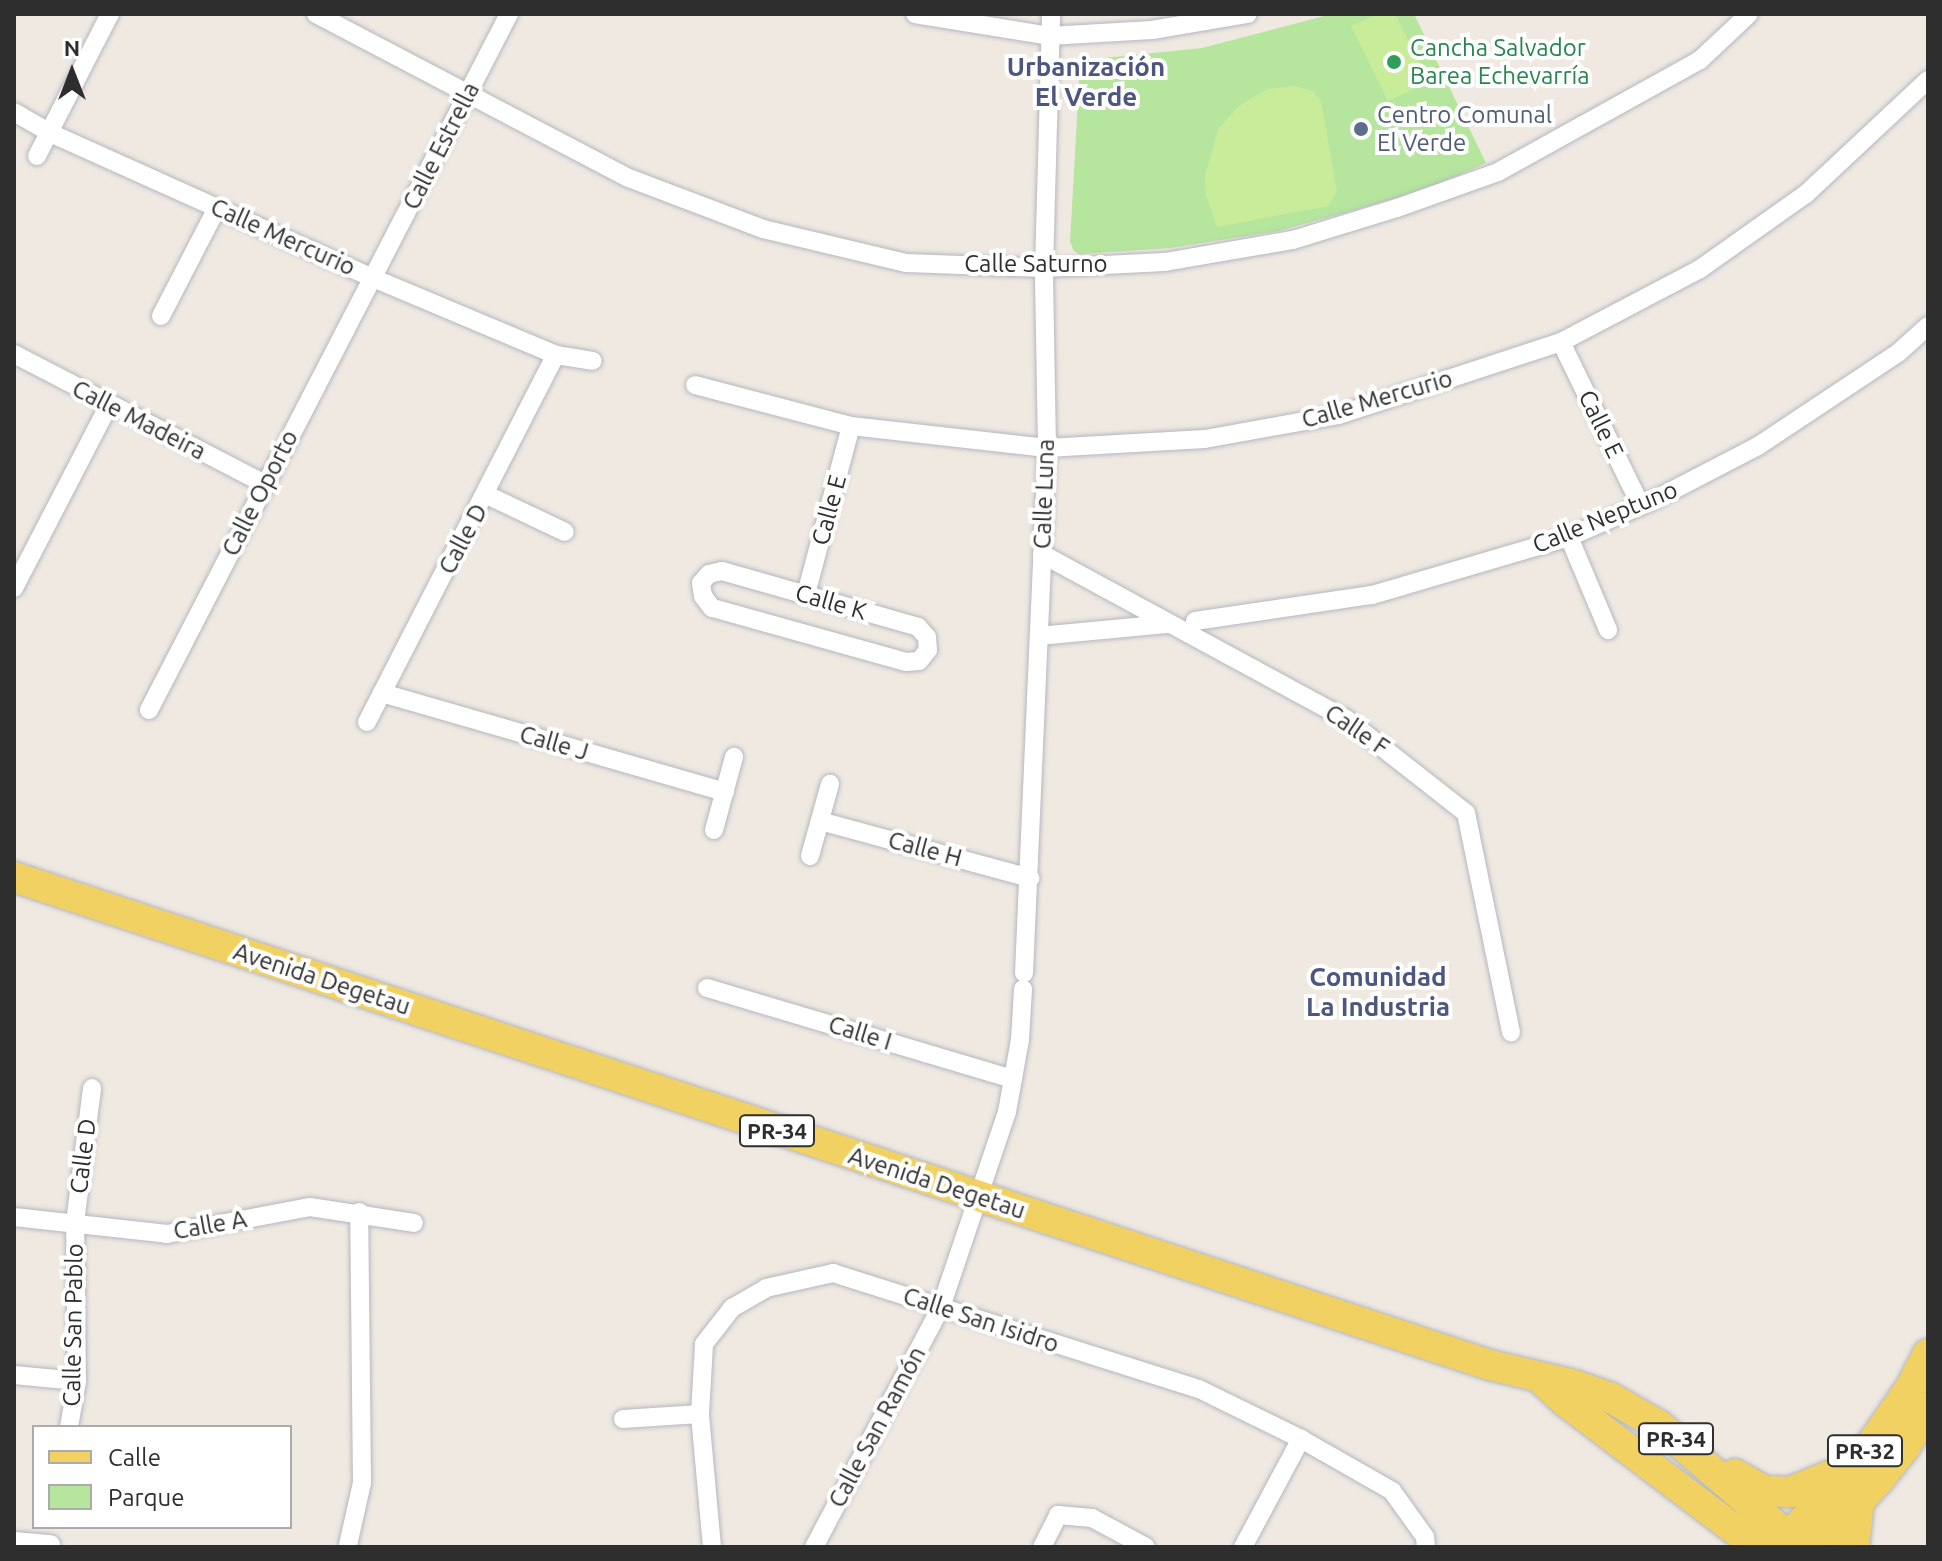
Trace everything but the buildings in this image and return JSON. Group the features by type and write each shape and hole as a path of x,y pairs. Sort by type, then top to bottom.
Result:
{"main road":[{"name":"Avenida Degetau","path":"14,877 978,1197 1542,1380 1574,1385 1611,1398 1660,1426 1796,1545"},
{"name":"PR-32","path":"1796,1545 1911,1387 1928,1354"},
{"name":"Avenida Degetau","path":"1542,1380 1566,1402 1758,1547"},
{"name":"PR-32","path":"1796,1545 1859,1501 1905,1447 1928,1408"},
{"path":"1693,1454 1716,1458 1754,1486 1776,1492 1800,1489 1851,1468"},
{"path":"1660,1471 1722,1547"},
{"path":"1854,1547 1859,1501"}],"street":[{"path":"37,156 110,14"},
{"name":"Calle Saturno","path":"316,14 629,178 763,229 906,263 1044,268 1165,262 1279,243 1411,203 1498,172 1700,60 1749,14"},
{"name":"Calle Estrella","path":"373,278 509,14"},
{"path":"915,14 1049,36 1152,30 1248,14"},
{"name":"Calle Luna","path":"1013,1079 1024,981 1030,878 1047,448 1044,268 1051,14"},
{"name":"Calle Mercurio","path":"695,385 851,426 1047,448 1205,439 1339,415 1561,342 1700,269 1806,194 1928,80"},
{"name":"Calle Mercurio","path":"14,112 48,132 373,278 556,355 593,361"},
{"path":"161,316 217,208"},
{"name":"Calle Oporto","path":"149,710 373,278"},
{"name":"Calle Neptuno","path":"1195,621 1372,595 1569,537 1641,506 1758,446 1898,353 1928,326"},
{"name":"Calle E","path":"1561,342 1641,506"},
{"name":"Calle Madeira","path":"14,354 265,484"},
{"name":"Calle D","path":"367,722 487,495 556,355"},
{"path":"16,578 109,405"},
{"name":"Calle E","path":"806,594 851,426"},
{"path":"487,495 565,532"},
{"path":"1569,537 1608,630"},
{"name":"Calle F","path":"1042,554 1346,719 1466,813 1511,1032"},
{"name":"Calle K","path":"722,571 806,594 918,627 927,637 928,650 919,661 906,662 712,608 703,596 701,583 709,574 722,571"},
{"path":"1039,636 1166,624"},
{"name":"Calle J","path":"382,693 725,792"},
{"path":"714,830 734,757"},
{"path":"810,856 830,784"},
{"name":"Calle H","path":"820,821 1030,878"},
{"name":"Calle I","path":"707,988 1013,1079"},
{"name":"Calle San Ramón","path":"814,1547 941,1307 1007,1112 1013,1079"},
{"name":"Calle D","path":"75,1223 92,1088"},
{"name":"Calle A","path":"14,1217 167,1234 310,1207 359,1212 414,1223"},
{"path":"348,1545 362,1483 359,1212"},
{"name":"Calle San Pablo","path":"69,1425 77,1381 75,1223"},
{"name":"Calle San Isidro","path":"712,1547 700,1414 704,1344 732,1308 766,1288 833,1273 1199,1389 1301,1439 1392,1491 1425,1537 1426,1547"},
{"path":"14,1375 77,1381"},
{"path":"623,1419 700,1414"},
{"path":"1243,1547 1301,1439"},
{"path":"1042,1547 1058,1515 1092,1518 1146,1547"},
{"path":"14,1541 52,1539"}],"green space":[{"path":"1332,14 1414,14 1486,163 1419,192 1279,231 1170,248 1079,254 1074,251 1070,242 1080,64 1084,60 1202,48"},
{"name":"Cancha Salvador Barea Echevarría","path":"1378,14 1395,14 1429,82 1388,101 1351,26"},
{"path":"1294,86 1312,91 1321,101 1337,192 1328,206 1217,227 1206,195 1205,176 1218,129 1239,106 1253,97 1268,89"}],"place":[{"name":"Cancha Salvador Barea Echevarría","path":"1394,62"},
{"name":"Centro Comunal El Verde","path":"1361,129"}],"district":[{"name":"Urbanización El Verde","path":"1086,82"},
{"name":"Comunidad La Industria","path":"1378,992"}]}
